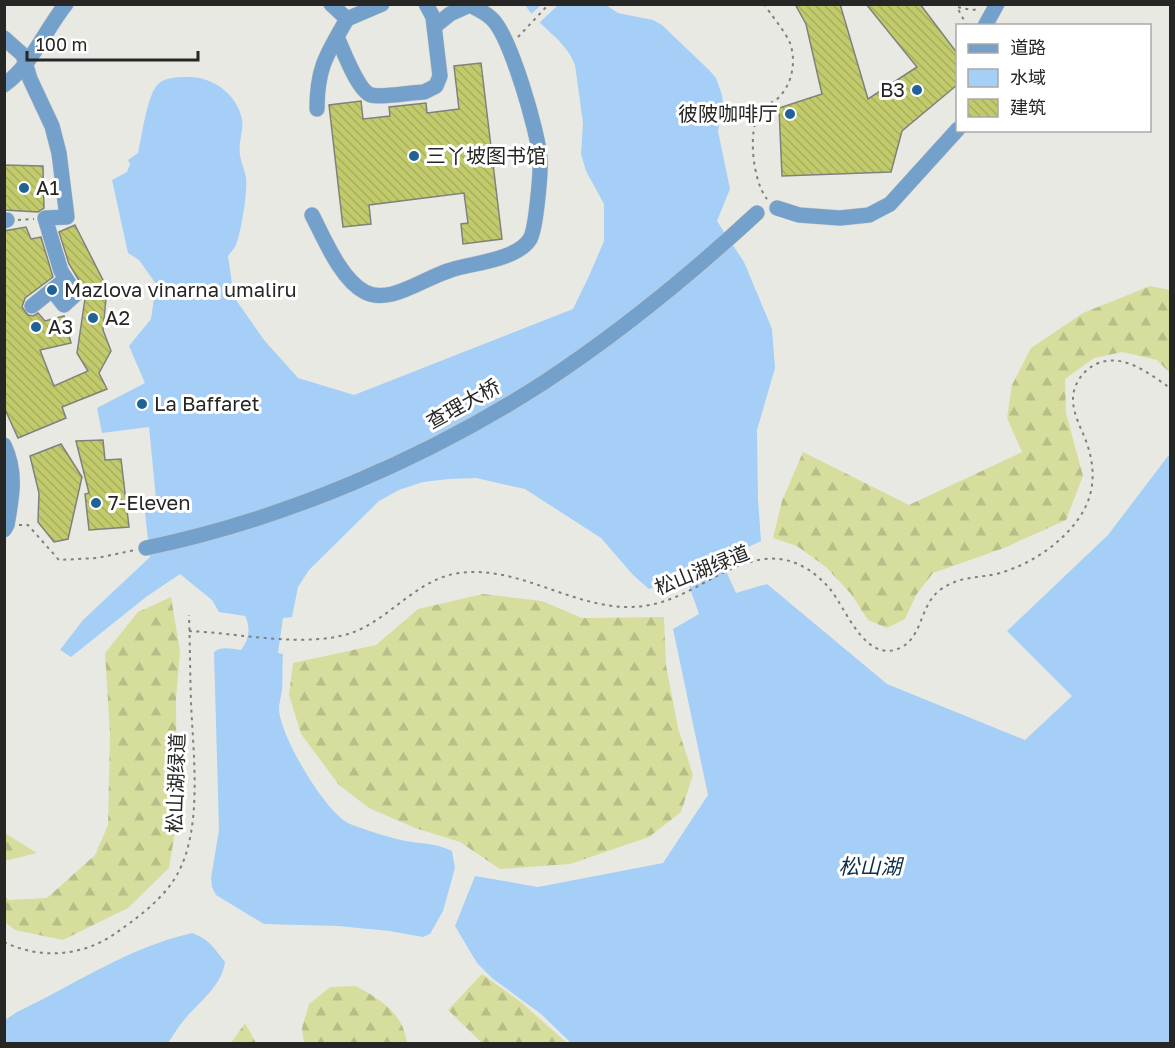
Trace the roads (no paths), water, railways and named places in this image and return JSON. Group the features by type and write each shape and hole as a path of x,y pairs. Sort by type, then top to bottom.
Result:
{"street":[{"path":"4,85 27,63 66,4"},
{"path":"331,4 347,19"},
{"path":"317,109 318,77 347,19 382,4"},
{"path":"337,38 358,81 367,92 376,95 424,92 436,86 440,76 433,17 426,4"},
{"path":"986,24 997,4"},
{"path":"312,215 332,254 348,278 365,292 379,296 393,294 449,270 501,257 520,249 530,238 536,205 540,159 531,110 503,35 492,18 469,5 450,14 434,27"},
{"path":"4,38 20,50 27,63 30,79 52,126 59,153 67,217 45,218 61,272 76,294 64,305 52,290 32,306"},
{"path":"777,208 809,216 840,218 869,215 890,204 956,130"},
{"name":"查理大桥","path":"146,548 191,538 271,514 348,484 419,452 487,416 543,382 662,295 757,213"},
{"path":"4,445 11,460 14,487 6,528"}],"water":[{"name":"松山湖","path":"525,5 606,5 618,13 653,20 662,25 716,78 723,103 718,131 730,189 717,221 744,262 772,329 775,368 757,430 761,541 721,560 736,593 767,584 887,684 1025,740 1072,696 1007,631 1108,535 1170,456 1170,1043 571,1043 541,1014 492,978 477,963 455,926 475,876 538,887 663,863 708,795 673,629 699,614 686,577 649,589 633,575 601,538 525,489 476,478 423,482 399,490 379,501 309,570 298,587 292,617 283,618 278,653 283,654 279,709 281,721 296,755 317,790 329,806 350,824 405,841 452,851 455,868 443,911 430,934 423,937 338,926 264,924 216,895 211,878 219,830 214,652 223,648 241,650 248,634 245,616 219,612 212,600 180,574 146,597 71,657 60,650 83,620 150,557 145,513 157,509 149,427 102,433 97,408 145,383 129,346 151,319 156,284 139,260 128,253 112,180 127,172 130,164 128,160 138,153 154,89 158,84 173,78 198,78 223,89 235,102 242,119 240,150 246,184 240,232 236,245 228,256 234,297 264,340 298,378 354,395 573,309 589,276 604,241 604,204 586,171 581,154 583,123 575,65 565,48"},
{"path":"192,933 207,941 225,962 215,986 184,1020 168,1043 5,1043 5,1020 17,1012 146,947"}],"place":[{"name":"B3","path":"917,90"},
{"name":"彼陂咖啡厅","path":"790,114"},
{"name":"三丫坡图书馆","path":"414,156"},
{"name":"A1","path":"24,188"},
{"name":"Mazlova vinarna umaliru","path":"52,290"},
{"name":"A2","path":"93,318"},
{"name":"A3","path":"36,327"},
{"name":"La Baffaret","path":"142,404"},
{"name":"7-Eleven","path":"96,503"}]}
